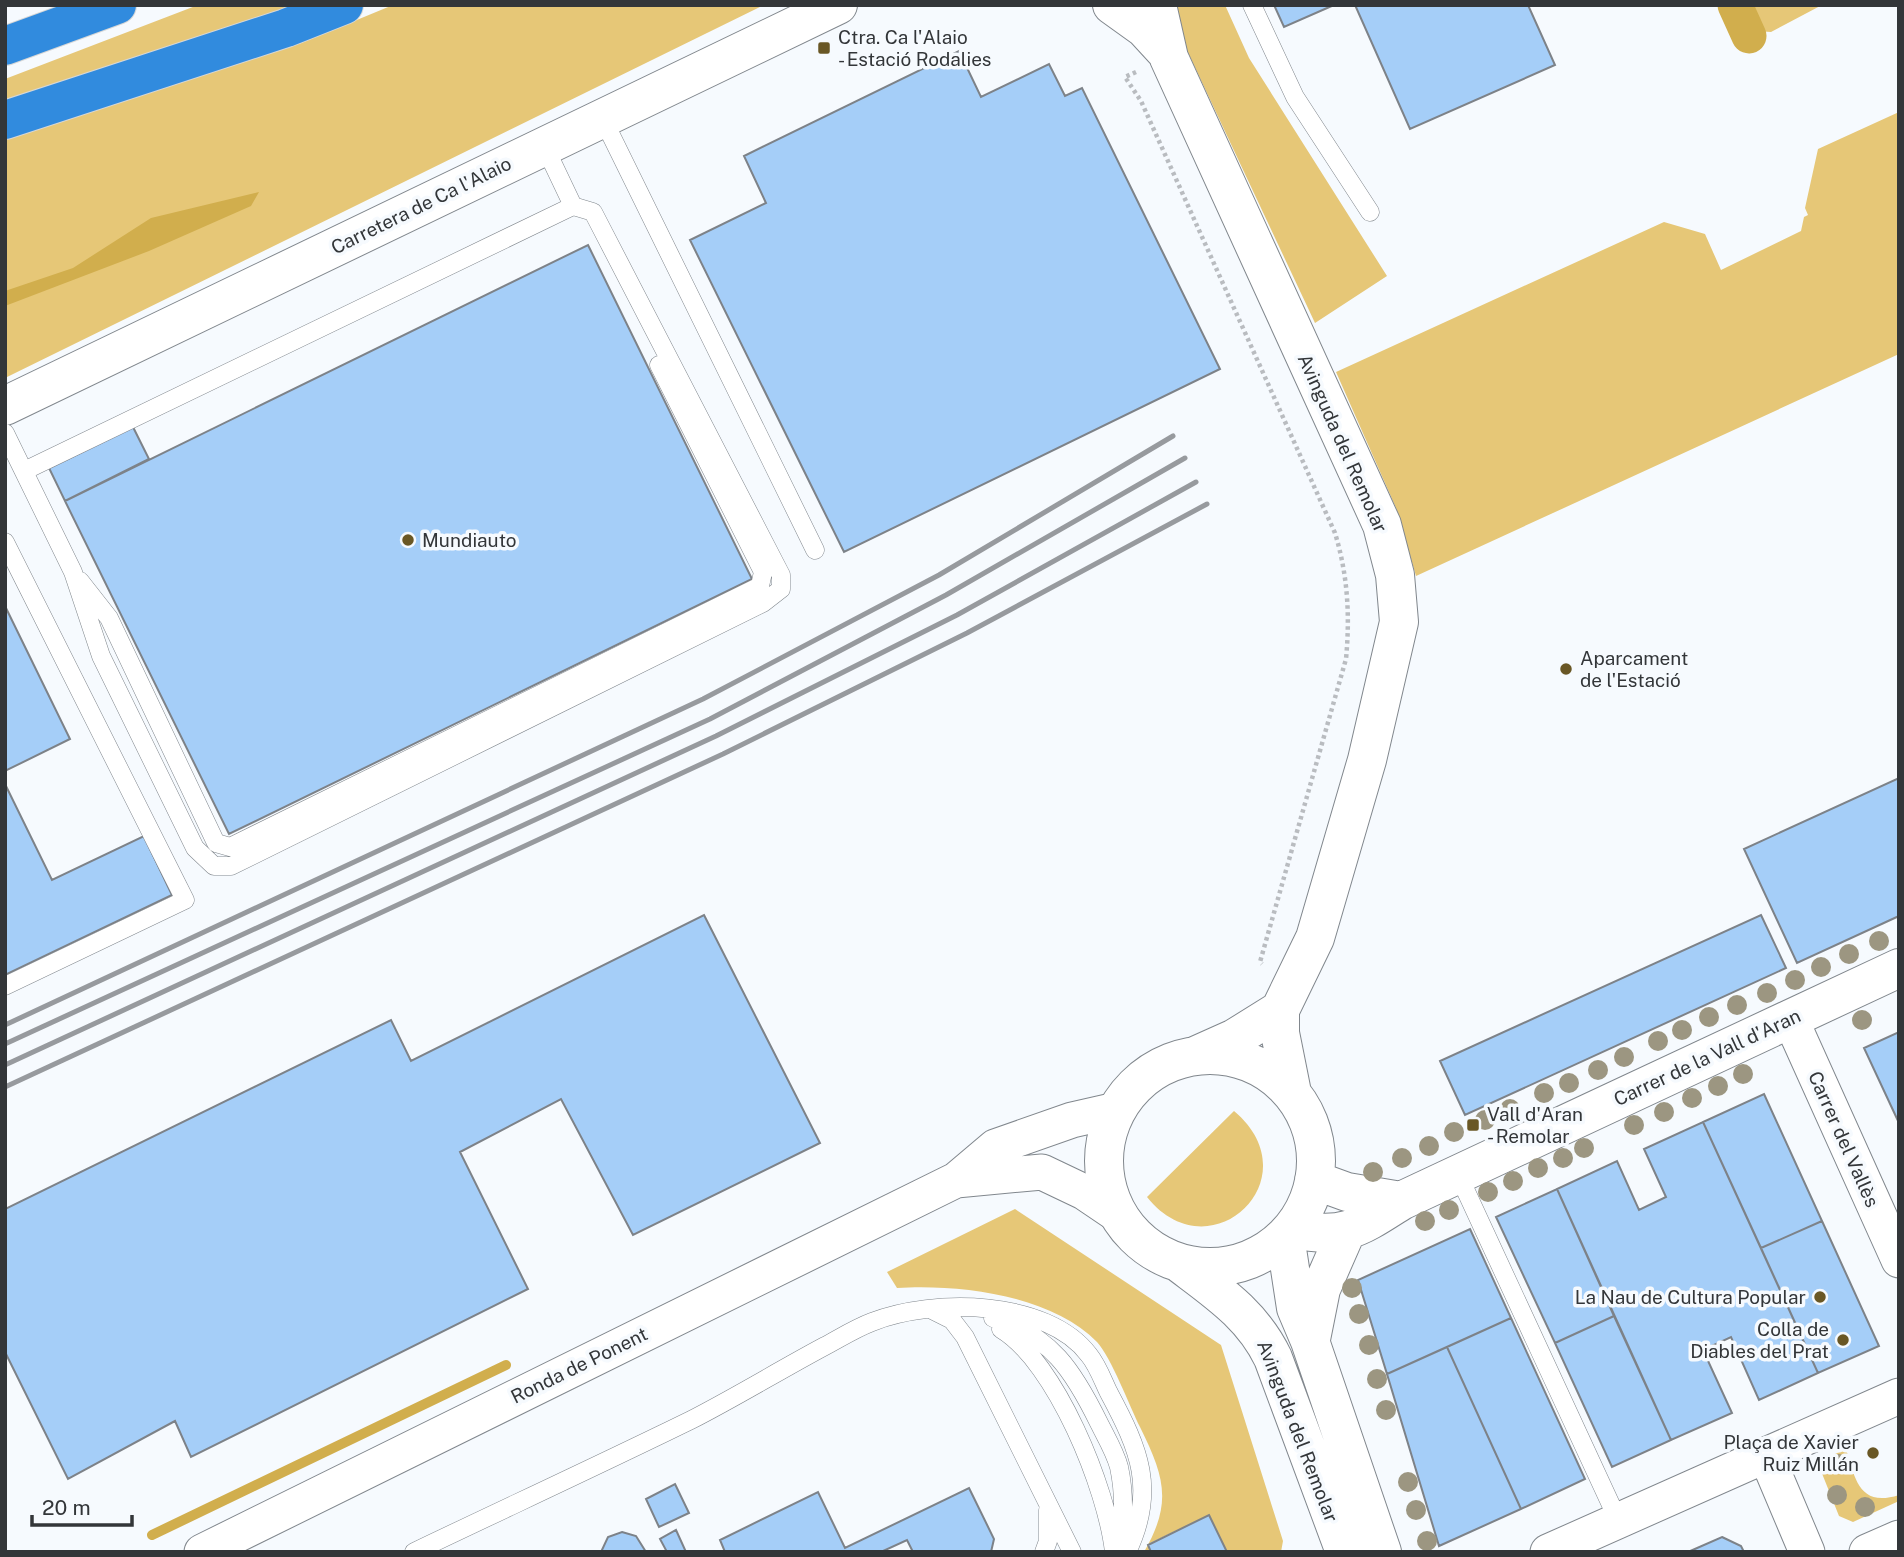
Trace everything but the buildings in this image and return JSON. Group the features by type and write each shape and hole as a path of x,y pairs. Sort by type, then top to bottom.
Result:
{"highway":[{"path":"5,46 117,5"},
{"path":"5,120 286,28 344,5"}],"street":[{"name":"Carretera de Ca l'Alaio","path":"5,406 838,5"},
{"name":"Avinguda del Remolar","path":"1112,5 1144,28 1167,53"},
{"name":"Avinguda del Remolar","path":"1157,5 1167,53 1382,525 1395,575 1399,622 1370,747 1315,938 1280,1010 1280,1034 1292,1093"},
{"name":"Carrer de la Vall d'Aran","path":"1346,1233 1401,1201 1899,968"},
{"path":"1197,1055 1233,1057 1265,1070 1292,1093 1306,1116 1315,1143 1314,1180 1307,1207 1289,1233 1246,1260 1212,1266 1178,1262 1154,1251 1134,1236 1118,1215 1105,1181 1104,1145 1116,1110 1136,1084 1165,1065 1197,1055 1235,1038 1280,1010"},
{"name":"Carrer del Vallès","path":"1790,1018 1899,1260"},
{"name":"Ronda de Ponent","path":"202,1552 956,1180 995,1147 1072,1121 1116,1110"},
{"name":"Ronda de Ponent","path":"956,1180 1042,1172 1084,1192 1118,1215"},
{"path":"1314,1180 1348,1192 1401,1201"},
{"name":"Avinguda del Remolar","path":"1289,1233 1296,1308 1310,1341 1382,1552"},
{"path":"1289,1233 1346,1233"},
{"path":"1310,1341 1321,1289 1346,1233"},
{"name":"Avinguda del Remolar","path":"1178,1262 1238,1307 1260,1332 1273,1358 1345,1552"},
{"path":"1548,1552 1899,1396"},
{"path":"1766,1455 1807,1552"},
{"path":"1867,1552 1899,1538"}],"lane":[{"path":"1252,5 1295,97 1370,212"},
{"path":"602,117 815,550"},
{"path":"544,145 573,206"},
{"path":"5,433 73,572 89,625 107,668 195,848 214,866 231,866 763,603 781,589 781,575 593,212 573,206 24,471"},
{"path":"5,542 185,900 5,986"},
{"path":"1458,1174 1618,1520"},
{"path":"414,1552 693,1419 872,1322 931,1309 958,1307 1036,1317 1071,1338 1089,1355 1133,1438 1141,1461 1141,1516 1127,1552"},
{"path":"931,1309 952,1320 965,1337 1072,1552"},
{"path":"931,1309 991,1323 1012,1336 1035,1359 1053,1387 1092,1468 1108,1513 1116,1552"},
{"path":"931,1309 983,1314 1009,1322 1035,1337 1062,1359 1077,1378 1118,1465 1124,1500 1116,1552"},
{"path":"1044,1552 1048,1541 1047,1503"}],"path":[{"path":"1125,77 1141,101 1335,533 1344,568 1350,620 1346,659 1260,962 1265,967"}],"shaded area":[{"path":"198,5 299,5 5,101 5,79"},
{"path":"393,5 764,5 5,378 5,139 301,43"},
{"path":"1171,5 1225,5 1249,58 1387,276 1315,323 1183,42"},
{"path":"1743,5 1822,5 1771,32 1755,31"},
{"path":"1899,112 1899,354 1416,576 1396,508 1336,372 1664,222 1705,234 1721,270 1801,231 1804,217 1808,215 1805,208 1818,149"},
{"path":"259,192 251,206 149,251 5,306 5,291 73,268 151,218"},
{"path":"1234,1111 1256,1137 1263,1164 1258,1188 1244,1209 1223,1222 1198,1226 1172,1219 1147,1197"},
{"path":"1015,1209 1221,1345 1283,1541 1281,1552 1227,1552 1209,1515 1148,1544 1162,1503 1159,1475 1155,1460 1120,1383 1097,1342 1078,1326 1030,1303 975,1291 897,1288 887,1272"},
{"path":"1846,1449 1856,1480 1867,1494 1886,1498 1899,1495 1899,1501 1853,1522 1839,1516 1821,1471 1826,1458"}],"waterway":[{"path":"1735,5 1749,36"},
{"path":"152,1535 506,1365"}],"railway":[{"path":"5,1025 703,699 939,575 1173,436"},
{"path":"5,1044 710,719 946,595 1185,458"},
{"path":"5,1065 716,736 957,615 1196,482"},
{"path":"5,1087 723,754 967,633 1207,504"}],"place":[{"name":"Ctra. Ca l'Alaio - Estació Rodalies","path":"824,48"},
{"name":"Mundiauto","path":"408,540"},
{"name":"Aparcament de l'Estació","path":"1566,669"},
{"name":"Vall d'Aran - Remolar","path":"1473,1125"},
{"name":"La Nau de Cultura Popular","path":"1820,1297"},
{"name":"Colla de Diables del Prat","path":"1843,1340"},
{"name":"Plaça de Xavier Ruiz Millán","path":"1873,1453"}]}
